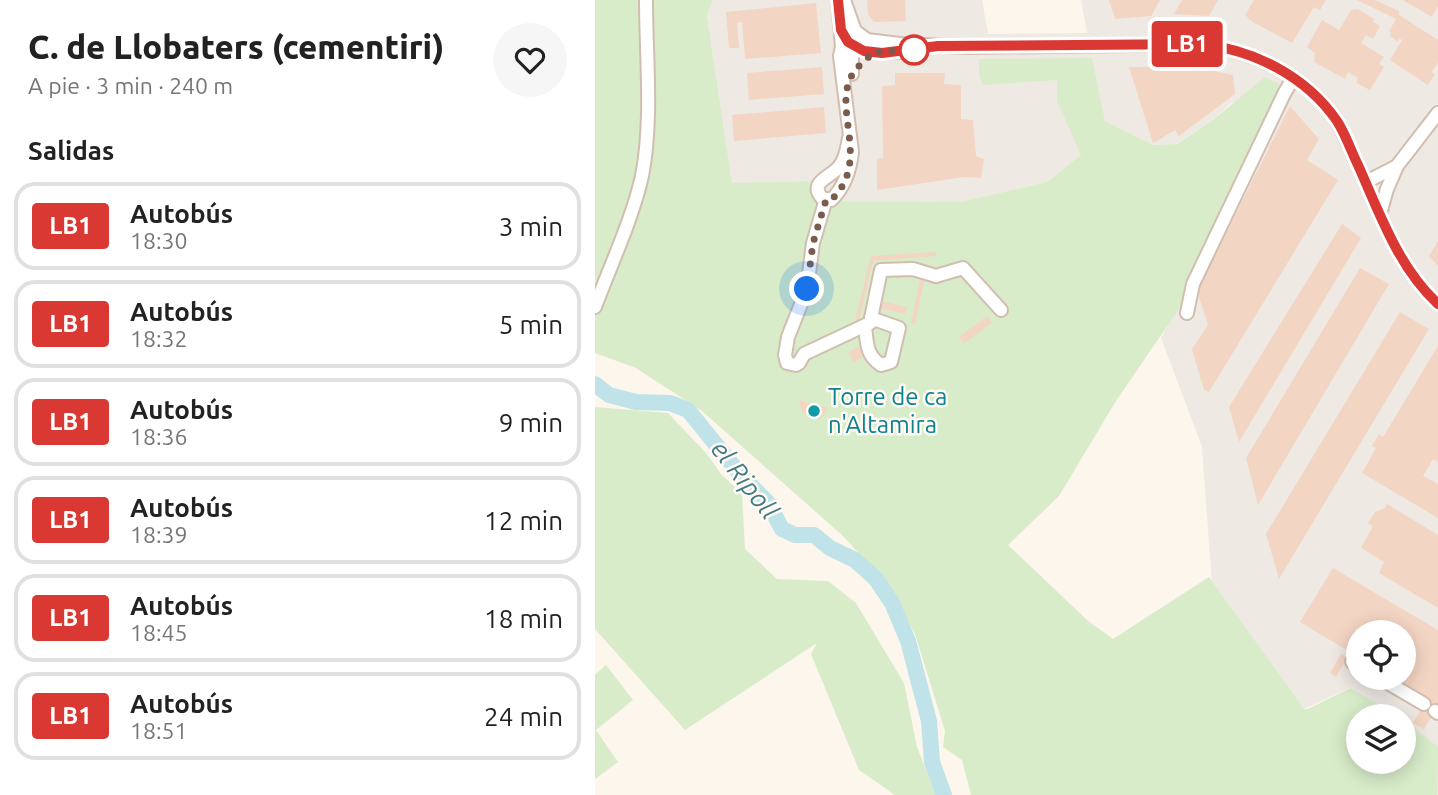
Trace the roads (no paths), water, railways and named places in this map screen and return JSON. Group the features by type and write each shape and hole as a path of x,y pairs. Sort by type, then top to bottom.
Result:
{"street":[{"path":"595,307 637,195 642,174 646,146 646,0"},
{"path":"842,1 841,30 858,45 927,49 938,46"},
{"path":"842,1 866,59 849,80"},
{"path":"858,45 1201,44 1219,46 1271,63 1316,97 1336,120 1407,268 1438,304"},
{"path":"831,197 818,192 820,182 837,169 846,154 849,138 849,80 841,70 858,45"},
{"path":"1188,313 1193,284 1293,78"},
{"path":"1380,214 1397,166 1438,113"},
{"path":"849,138 851,164 842,189 831,197 813,243 807,289 795,322 796,343 804,354 868,322 881,270 913,269 936,276 963,268 1001,310"},
{"path":"1366,182 1397,166"},
{"path":"1400,690 1432,709"}],"waterway":[{"name":"el Ripoll","path":"595,384 609,395 636,402 670,403 688,410 740,474 768,503 782,529 795,535 814,535 830,548 855,560 876,579 892,603 908,641 929,721 932,762 944,795"}],"place":[{"name":"Torre de ca n'Altamira","path":"814,411"}]}
